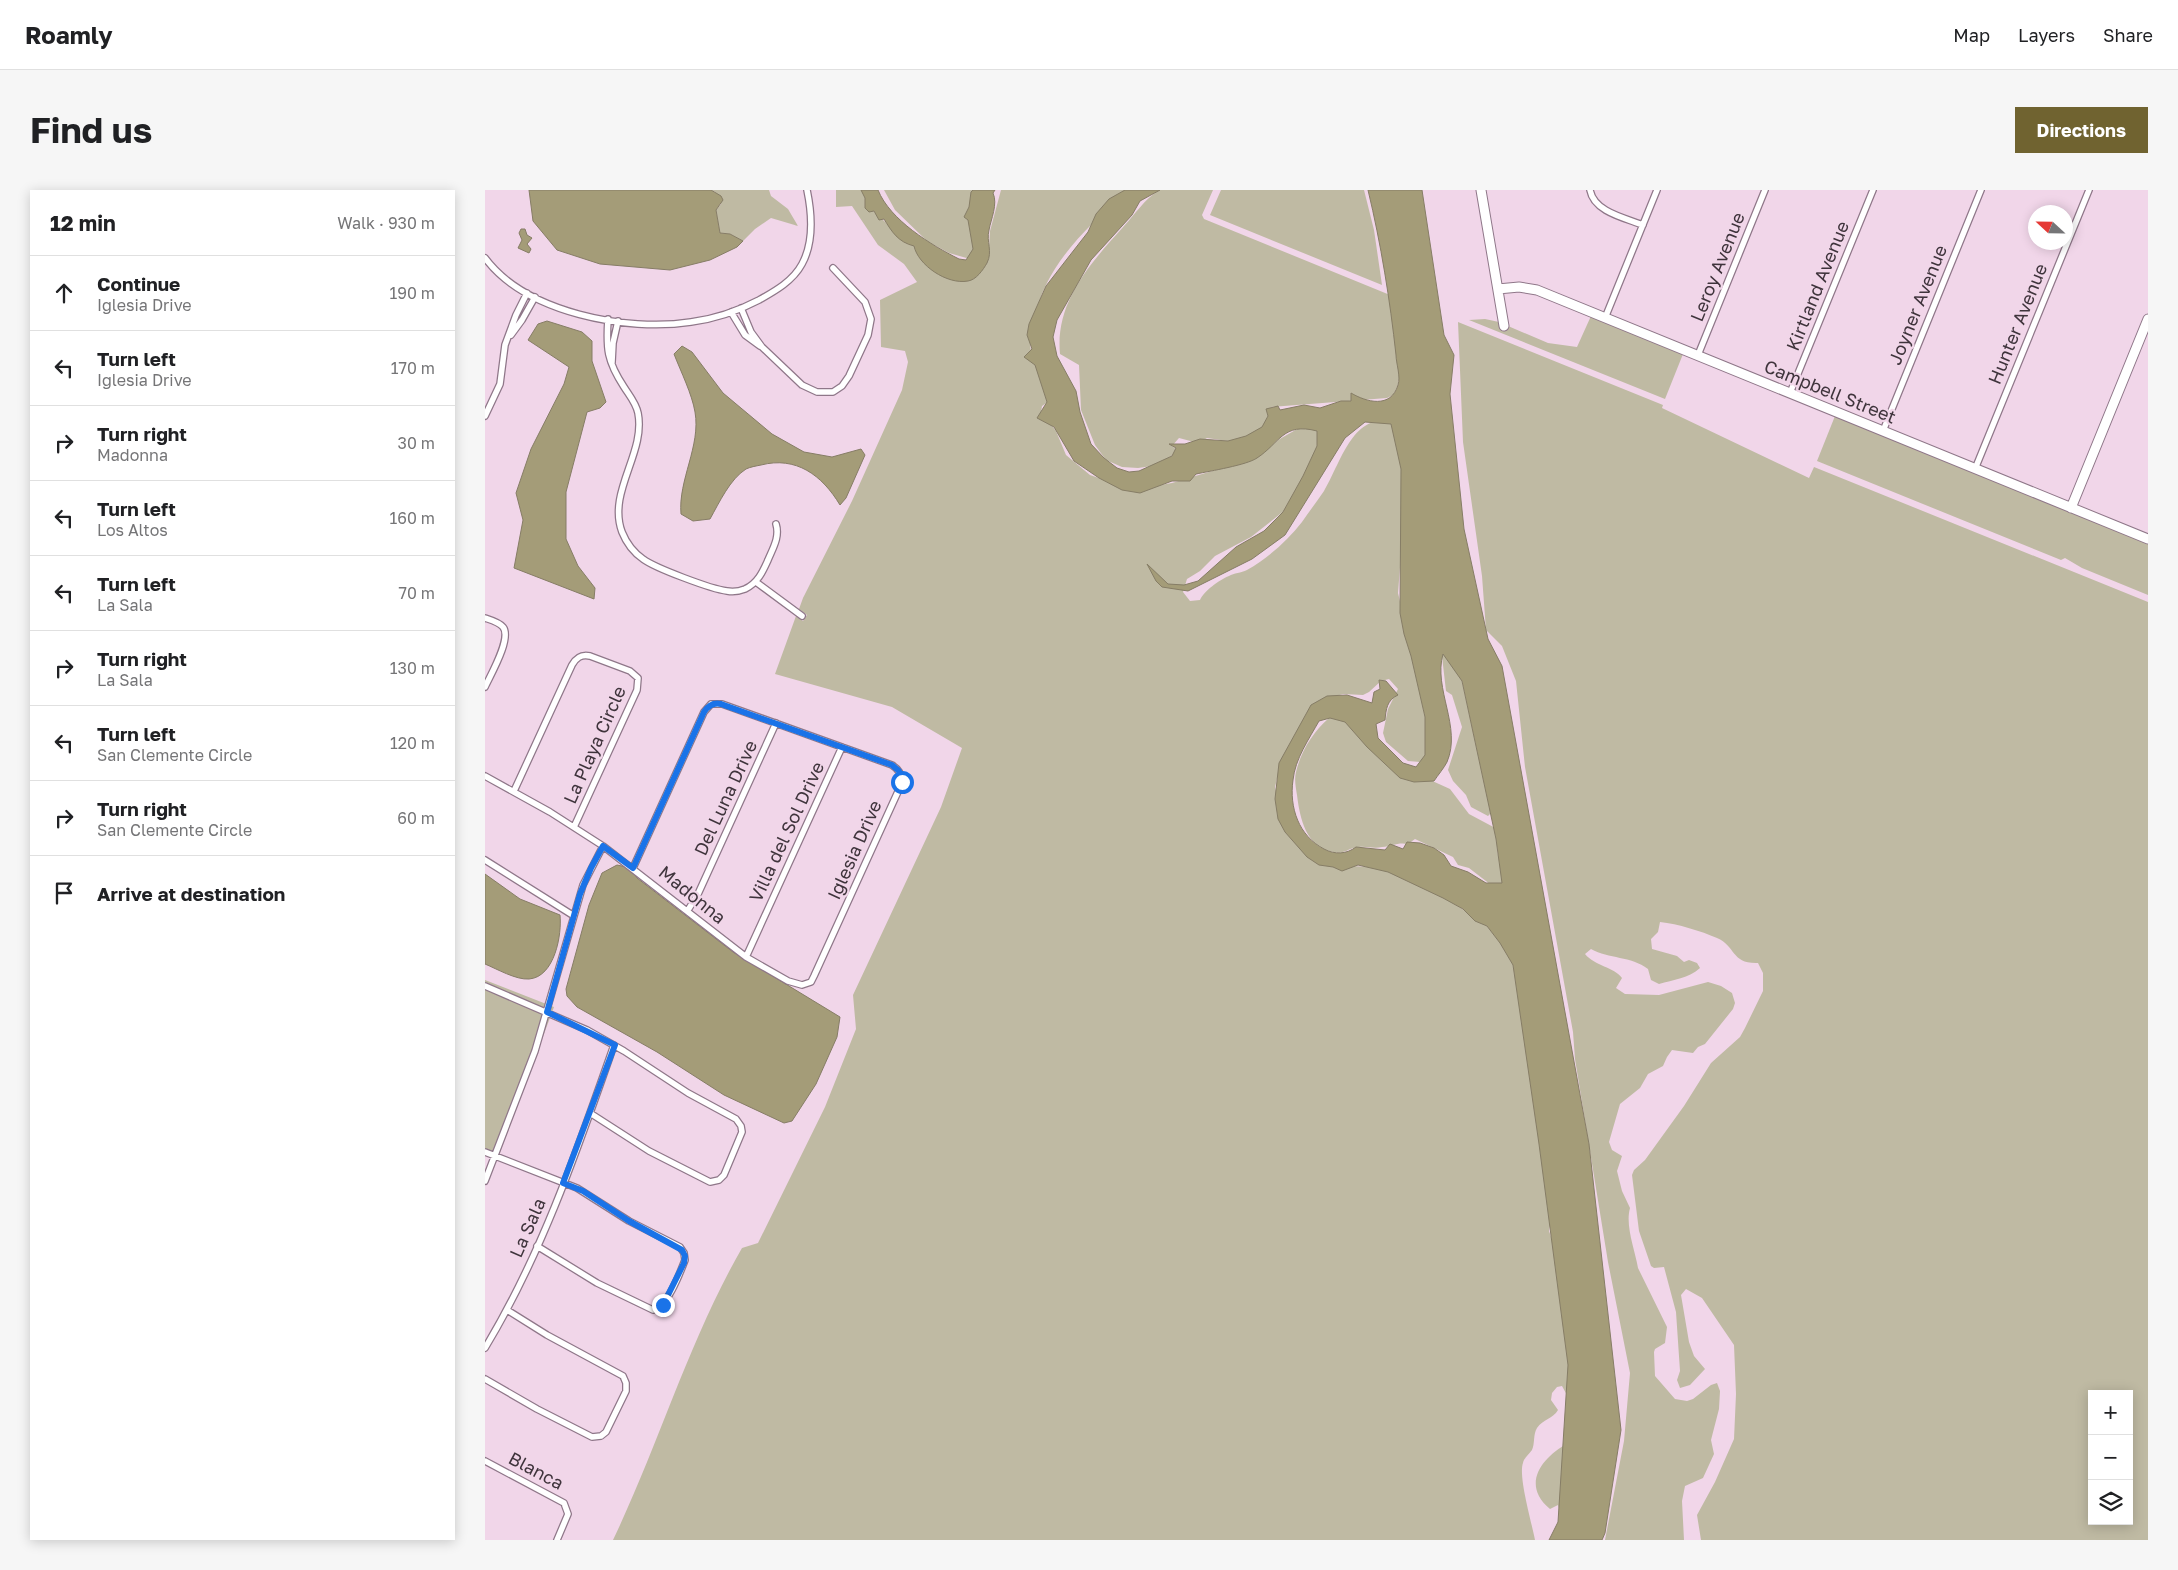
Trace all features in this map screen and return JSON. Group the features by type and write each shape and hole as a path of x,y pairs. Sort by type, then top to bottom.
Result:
{"street":[{"path":"485,258 500,274 527,293 567,311 618,321 648,324 678,324 706,320 741,308 787,282 802,265 810,236 811,222 807,190"},
{"path":"1481,190 1504,326"},
{"path":"1590,190 1597,203 1606,210 1643,225"},
{"path":"1605,318 1657,190"},
{"name":"Leroy Avenue","path":"1698,356 1765,190"},
{"name":"Kirtland Avenue","path":"1790,393 1873,190"},
{"name":"Joyner Avenue","path":"1883,431 1981,190"},
{"name":"Hunter Avenue","path":"1975,469 2089,190"},
{"path":"731,312 745,335 762,347 802,385 812,391 827,393 842,386 849,376 868,335 871,319 865,302 833,268"},
{"name":"Campbell Street","path":"1498,289 1528,288 2148,539"},
{"path":"485,416 500,384 503,354 507,340 516,315 527,293"},
{"path":"507,340 535,298"},
{"path":"741,308 751,332 762,347"},
{"path":"608,319 607,352 615,371 634,402 639,419 638,434 620,506 620,522 629,544 642,558 652,564 719,590 736,592 756,582 777,538 776,524"},
{"path":"2071,508 2148,319"},
{"path":"615,371 612,354 618,321"},
{"path":"756,582 802,616"},
{"path":"485,618 501,624 505,630 506,637 485,687"},
{"name":"La Playa Circle","path":"514,792 572,665 577,658 584,655 590,656 630,671 637,678 637,690 574,827"},
{"name":"Iglesia Drive","path":"633,868 704,712 709,706 714,704 721,704 776,723 893,766 900,773 902,782 814,976 811,982 805,985"},
{"name":"Del Luna Drive","path":"688,910 698,894 776,723"},
{"name":"Villa del Sol Drive","path":"746,957 842,747"},
{"name":"Madonna","path":"485,776 574,827 603,846 688,910 746,957 789,981 805,985"},
{"path":"485,1181 522,1088 547,1012 587,876 603,846"},
{"path":"485,860 574,916"},
{"path":"485,986 547,1012 615,1045 689,1093 736,1119 741,1126 741,1136 724,1175 719,1180 710,1182 649,1151 591,1113"},
{"name":"La Sala","path":"485,1348 507,1310 537,1246 591,1113 615,1045"},
{"path":"485,1152 583,1191 629,1221 676,1245 684,1253 684,1263 665,1302 658,1309 653,1310 597,1283 537,1246"},
{"path":"485,1379 544,1413 593,1437 601,1436 606,1432 626,1391 626,1383 619,1372 571,1348 507,1310"},
{"name":"Blanca","path":"485,1461 564,1503 568,1514 557,1540"}],"shaded area":[{"path":"529,190 711,190 721,196 723,200 716,210 720,233 730,234 743,241 737,247 710,260 670,270 600,264 557,250 533,221"},
{"path":"711,190 769,190 771,196 788,209 798,226 771,218 755,229 743,241 730,234 720,233 716,210 721,204 715,192"},
{"path":"836,190 865,190 873,211 893,229 964,278 973,279 988,261 990,231 1001,190 1128,190 1083,233 1058,264 1040,300 1031,332 1032,356 1051,400 1042,406 1041,412 1056,431 1066,455 1090,475 1122,486 1143,488 1172,483 1249,460 1299,428 1320,426 1326,437 1284,511 1251,537 1215,556 1200,571 1187,579 1183,592 1190,601 1200,600 1216,583 1231,575 1247,570 1270,555 1302,522 1324,491 1350,441 1359,431 1369,424 1382,420 1397,421 1405,503 1398,593 1422,691 1423,709 1430,736 1427,754 1420,762 1408,761 1386,742 1383,733 1388,709 1398,689 1389,679 1381,681 1363,695 1343,694 1329,698 1282,759 1275,787 1288,835 1352,866 1386,868 1421,881 1487,926 1512,957 1553,1204 1549,1231 1564,1274 1569,1336 1568,1397 1562,1386 1557,1387 1552,1393 1551,1400 1558,1410 1537,1428 1532,1450 1525,1458 1522,1469 1524,1489 1535,1540 613,1540 630,1504 690,1356 723,1283 742,1248 758,1243 825,1107 856,1029 853,995 941,807 962,748 892,707 775,674 796,616 803,621 807,615 799,609 803,598 852,501 902,390 908,362 905,351 881,347 880,300 917,282 904,264 878,245 852,206 836,207"},
{"path":"861,190 878,190 892,211 924,239 959,259 966,260 973,249 968,220 964,217 969,207 971,192 973,190 995,190 993,193 994,207 988,234 989,259 987,263 976,277 968,281 951,280 943,277 927,266 921,260 914,246 900,239 884,219 879,220 874,211 869,212 865,208 865,198"},
{"path":"884,190 975,190 967,214 976,241 970,259 949,253 927,241 895,210"},
{"path":"1125,190 1160,190 1140,201 1132,215 1091,260 1057,320 1053,337 1057,356 1076,391 1080,412 1091,444 1117,468 1129,472 1139,471 1172,456 1176,448 1169,444 1185,444 1200,439 1228,441 1246,436 1262,427 1268,416 1266,409 1278,406 1280,410 1304,405 1320,408 1341,401 1351,401 1351,393 1371,401 1390,398 1395,393 1398,385 1399,374 1385,272 1368,190 1422,190 1444,335 1454,355 1450,394 1464,529 1488,639 1502,666 1589,1144 1621,1430 1605,1533 1602,1540 1549,1540 1558,1522 1568,1365 1513,965 1487,926 1475,921 1463,909 1388,872 1358,865 1342,871 1333,867 1319,865 1307,857 1285,832 1278,819 1275,799 1279,763 1311,705 1327,696 1347,695 1372,703 1374,692 1380,689 1379,680 1386,681 1398,695 1389,702 1385,720 1376,724 1378,738 1403,763 1416,767 1425,755 1425,717 1400,613 1401,469 1391,424 1365,422 1345,438 1285,535 1252,559 1188,591 1162,587 1156,581 1147,564 1168,584 1184,585 1198,581 1236,547 1264,531 1283,512 1317,446 1317,431 1297,429 1283,436 1252,461 1196,474 1190,481 1172,481 1140,493 1122,490 1099,478 1074,461 1054,427 1037,418 1047,402 1035,365 1024,357 1032,349 1027,335 1029,324 1046,286 1088,232 1096,214 1109,199","holes":["1443,654 1462,681 1496,839 1502,883 1486,883 1468,872 1451,866 1444,855 1434,848 1420,843 1407,842 1403,849 1390,844 1385,850 1356,847 1349,851 1337,853 1324,849 1308,837 1294,811 1292,790 1294,772 1299,757 1319,721 1330,718 1345,722 1367,747 1400,778 1414,782 1434,781 1447,762 1451,749 1450,722 1442,681 1441,667"]},
{"path":"1159,190 1213,190 1202,215 1204,219 1390,295 1400,360 1398,385 1393,395 1387,398 1271,407 1265,426 1242,443 1207,438 1198,443 1179,438 1172,446 1178,451 1159,465 1138,468 1122,467 1106,460 1095,445 1081,410 1079,365 1060,354 1060,335 1063,317 1069,300 1078,284 1099,254 1140,207"},
{"path":"1221,190 1364,190 1374,230 1382,285 1210,215"},
{"path":"521,229 525,229 527,235 532,238 527,244 531,249 529,253 518,248 522,240 519,233"},
{"path":"1591,316 1683,354 1665,399 1469,320 1485,319 1499,322 1501,330 1508,330 1508,326 1548,343 1577,347"},
{"path":"547,321 582,332 592,341 592,361 606,402 600,408 587,412 566,492 566,539 578,566 595,588 594,599 514,568 523,520 516,493 531,449 564,384 569,367 528,340 538,324"},
{"path":"1458,322 1663,405 1662,408 1809,478 1814,467 2148,602 2148,1540 1701,1540 1697,1515 1715,1482 1734,1439 1736,1394 1734,1345 1702,1298 1686,1289 1681,1295 1689,1342 1694,1356 1705,1369 1690,1385 1680,1388 1677,1380 1680,1371 1676,1312 1664,1267 1654,1268 1651,1266 1639,1231 1632,1175 1684,1106 1711,1063 1740,1037 1763,991 1763,973 1758,963 1749,963 1738,958 1728,945 1717,938 1689,928 1660,922 1658,932 1651,939 1652,949 1677,956 1684,962 1689,960 1697,963 1700,968 1686,976 1659,984 1651,980 1648,969 1634,962 1605,955 1591,949 1585,954 1619,974 1622,978 1616,988 1625,994 1659,995 1708,982 1721,986 1732,993 1735,1003 1733,1009 1705,1044 1698,1047 1693,1053 1672,1050 1663,1066 1648,1074 1640,1088 1620,1104 1609,1142 1612,1150 1622,1156 1617,1171 1622,1191 1630,1208 1630,1230 1638,1268 1667,1327 1665,1343 1655,1349 1654,1352 1655,1376 1675,1399 1687,1401 1717,1383 1720,1391 1719,1409 1711,1440 1714,1454 1703,1478 1685,1486 1682,1501 1684,1540 1605,1540 1624,1441 1630,1373 1608,1262 1575,1059 1573,1032 1525,767 1516,681 1502,646 1486,630 1482,576 1463,442"},
{"path":"682,346 692,352 723,393 772,434 804,452 832,457 861,449 865,455 846,498 840,505 825,485 807,470 786,463 774,463 749,468 740,473 725,492 710,519 693,521 681,514 683,488 695,438 696,425 691,398 674,354"},
{"path":"1835,416 2148,543 2148,595 2082,568 2065,558 2061,560 1817,461"},
{"path":"1440,639 1459,668 1491,813 1488,816 1471,807 1466,795 1453,781 1448,770 1462,727 1452,695 1446,691"},
{"path":"1349,717 1372,745 1428,779 1450,789 1469,814 1499,830 1501,837 1497,850 1504,883 1495,888 1469,868 1458,865 1453,857 1415,839 1408,844 1379,848 1356,847 1337,853 1316,844 1306,831 1303,822 1298,804 1295,775 1308,742 1318,729 1329,718"},
{"path":"617,865 631,868 637,878 733,952 840,1017 837,1037 816,1084 792,1121 784,1123 724,1095 657,1052 577,1007 567,996 566,989 589,905 602,873"},
{"path":"485,874 520,899 560,915 560,933 555,953 551,963 538,976 529,979 518,978 485,964"},
{"path":"485,980 554,1007 499,1155 485,1150"},
{"path":"1568,1443 1577,1443 1557,1525 1560,1512 1558,1505 1550,1509 1541,1500 1536,1482 1543,1464 1558,1449"}],"route":[{"path":"663,1305 684,1263 685,1256 682,1250 676,1245 629,1221 583,1191 563,1183 591,1113 615,1045 547,1012 580,894 587,876 603,846 633,868 704,712 711,704 721,704 892,765 899,771 902,782"}]}
